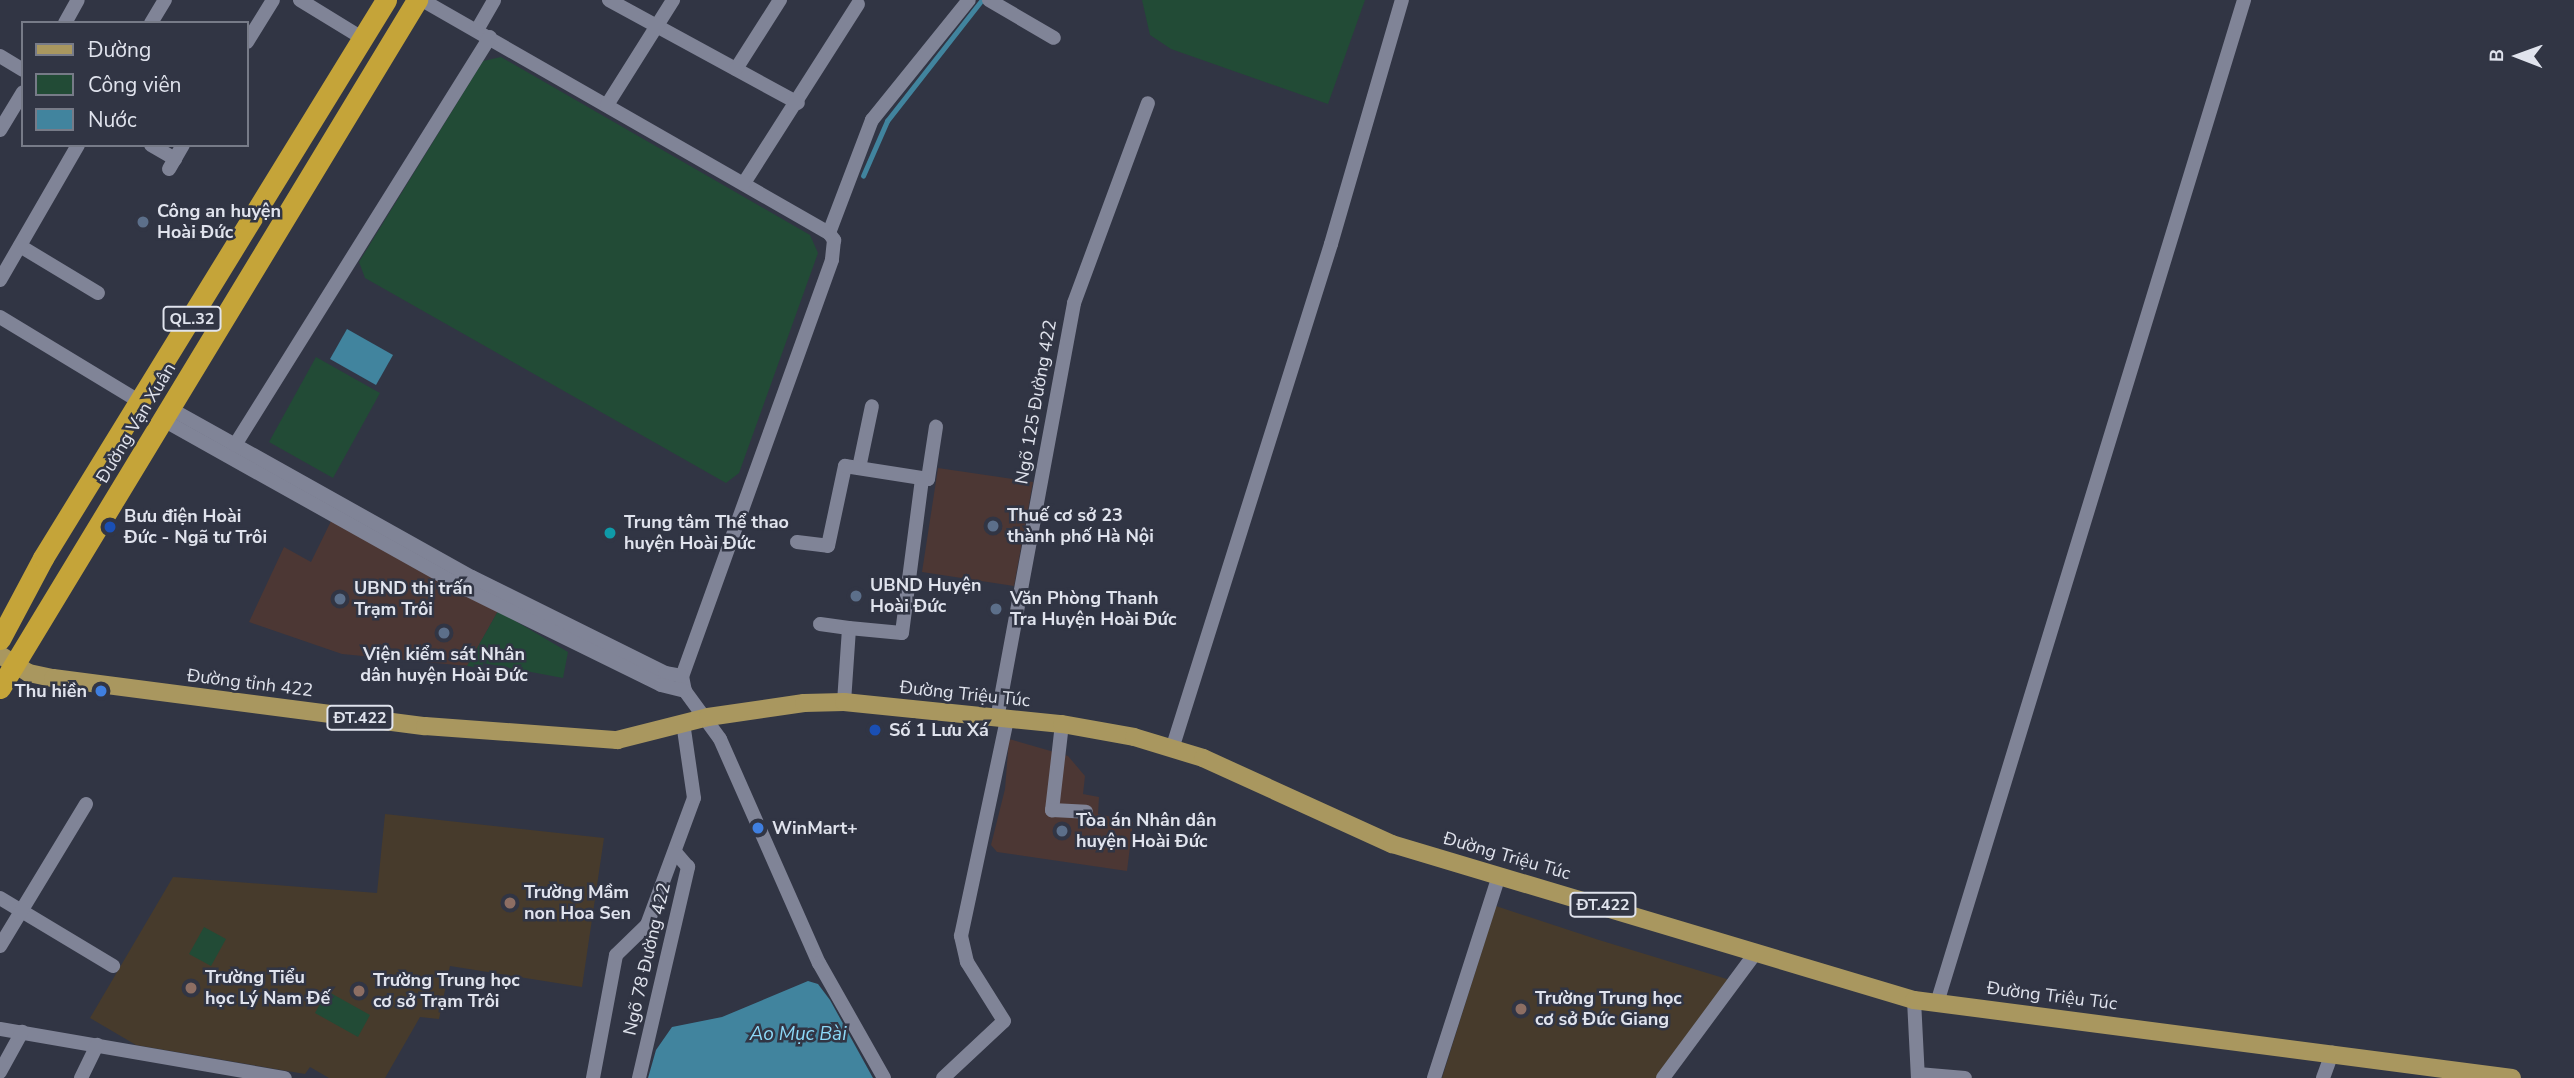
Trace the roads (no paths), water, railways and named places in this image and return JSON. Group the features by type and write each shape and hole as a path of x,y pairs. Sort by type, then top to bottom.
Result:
{"highway":[{"name":"Đường Vạn Xuân","path":"0,639 43,558 142,403 386,0"},
{"name":"Đường Vạn Xuân","path":"0,688 8,659 168,415 420,0"},
{"path":"267,195 292,209"}],"main road":[{"name":"Đường tỉnh 422","path":"8,659 53,678 425,726 617,740 708,717"},
{"name":"Đường Triệu Túc","path":"708,717 804,703 844,702 1062,724 1172,749 1392,844 1595,902 1754,955 1914,1000 2512,1078"}],"street":[{"path":"66,21 78,0"},
{"path":"152,21 165,0"},
{"path":"248,40 273,0"},
{"path":"300,0 362,38"},
{"path":"420,0 483,33 744,183 829,233 834,240 832,260 684,683"},
{"path":"235,445 483,33 494,0"},
{"path":"609,0 798,103"},
{"path":"607,105 673,0"},
{"path":"736,69 780,0"},
{"path":"829,233 872,120 969,0"},
{"path":"989,0 1054,38"},
{"path":"1172,749 1331,244 1402,0"},
{"path":"1937,1003 2244,0"},
{"path":"744,183 798,103 858,4"},
{"path":"0,56 21,69"},
{"path":"0,130 21,95"},
{"name":"Ngõ 125 Đường 422","path":"943,1078 1004,1021 967,962 961,936 1002,719 1073,303 1149,103"},
{"path":"0,280 77,147"},
{"path":"153,147 172,164 182,147"},
{"path":"20,246 98,293"},
{"path":"1,320 142,403"},
{"path":"859,468 872,406"},
{"path":"168,415 466,589 661,685 684,683"},
{"path":"168,415 235,445 472,577 684,683 708,717 819,963 884,1078"},
{"path":"797,542 828,546 845,466 928,479 936,427"},
{"path":"820,624 902,634 922,478"},
{"path":"844,702 849,628"},
{"path":"593,1078 616,955 648,925 677,853 694,798 682,723"},
{"path":"1062,724 1052,810 1086,812"},
{"path":"0,946 86,804"},
{"name":"Ngõ 78 Đường 422","path":"639,1078 688,867 677,853"},
{"path":"1434,1078 1499,876"},
{"path":"0,898 113,966"},
{"path":"648,925 674,929"},
{"path":"1662,1078 1754,955"},
{"path":"1914,1000 1918,1076 1965,1078"},
{"path":"0,1029 285,1078"},
{"path":"0,1072 22,1032"},
{"path":"80,1078 97,1045"},
{"path":"2323,1078 2332,1053"}],"water":[{"path":"347,329 393,355 376,385 330,359"},
{"name":"Ao Mục Bài","path":"808,981 818,984 830,1000 873,1078 648,1078 656,1050 672,1027 722,1017"}],"waterway":[{"path":"863,176 887,121 982,0"}],"place":[{"name":"Công an huyện Hoài Đức","path":"143,222"},
{"name":"Thuế cơ sở 23 thành phố Hà Nội","path":"993,526"},
{"name":"Bưu điện Hoài Đức - Ngã tư Trôi","path":"110,527"},
{"name":"Trung tâm Thể thao huyện Hoài Đức","path":"610,533"},
{"name":"UBND Huyện Hoài Đức","path":"856,596"},
{"name":"UBND thị trấn Trạm Trôi","path":"340,599"},
{"name":"Văn Phòng Thanh Tra Huyện Hoài Đức","path":"996,609"},
{"name":"Viện kiểm sát Nhân dân huyện Hoài Đức","path":"444,633"},
{"name":"Thu hiền","path":"101,691"},
{"name":"Số 1 Lưu Xá","path":"875,730"},
{"name":"WinMart+","path":"758,828"},
{"name":"Tòa án Nhân dân huyện Hoài Đức","path":"1062,831"},
{"name":"Trường Mầm non Hoa Sen","path":"510,903"},
{"name":"Trường Tiểu học Lý Nam Đế","path":"191,988"},
{"name":"Trường Trung học cơ sở Trạm Trôi","path":"359,991"},
{"name":"Trường Trung học cơ sở Đức Giang","path":"1521,1009"}]}
